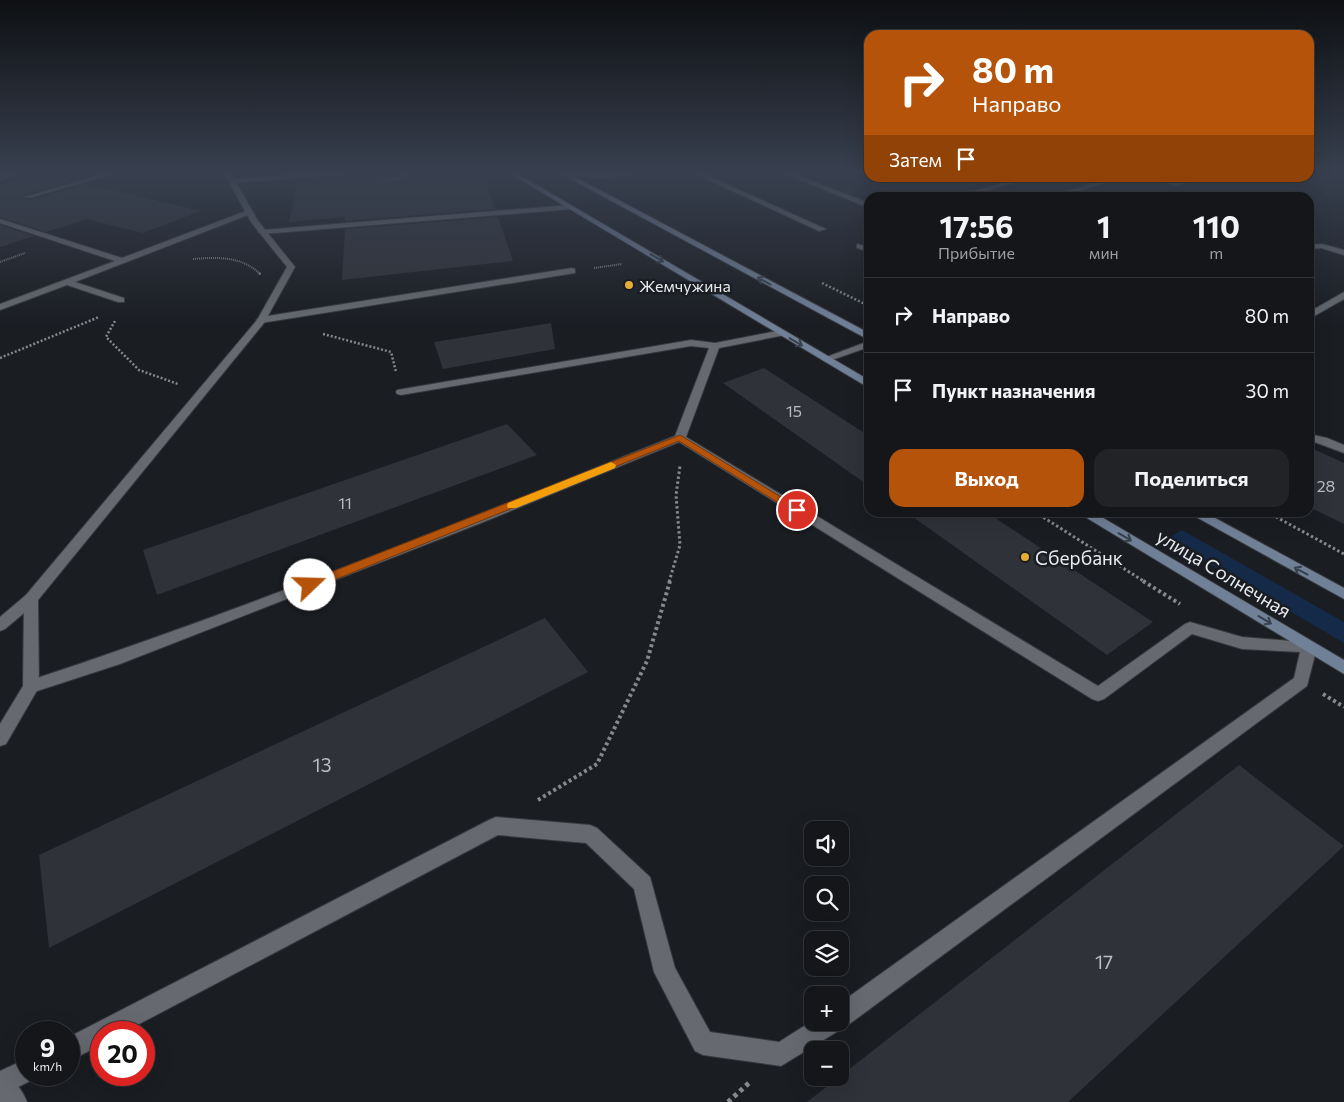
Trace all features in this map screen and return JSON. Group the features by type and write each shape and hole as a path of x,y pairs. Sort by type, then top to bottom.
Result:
{"main road":[{"path":"596,222 864,382"},
{"path":"655,222 864,334"},
{"name":"улица Солнечная","path":"1091,517 1344,668"},
{"name":"улица Солнечная","path":"1201,517 1344,594"}],"street":[{"path":"4,222 123,261"},
{"path":"0,307 224,222"},
{"path":"0,624 31,599 261,320 291,267 255,222"},
{"path":"262,232 380,222"},
{"path":"807,222 822,229"},
{"path":"860,246 864,248"},
{"path":"1314,247 1322,246 1344,253"},
{"path":"261,320 572,271"},
{"path":"68,282 121,300"},
{"path":"1314,313 1344,295"},
{"path":"400,392 691,343 715,346 782,333"},
{"path":"31,687 114,660 476,520 680,438 715,346"},
{"path":"826,359 864,346"},
{"path":"680,438 1098,694 1190,628 1242,643 1309,647 1302,681 849,1010"},
{"path":"1314,438 1344,449"},
{"path":"0,740 31,687 31,599"},
{"path":"80,1042 496,826 590,834 643,884 665,972 703,1043 781,1054 818,1031"},
{"path":"15,1077 0,1085 15,1102"}],"path":[{"path":"0,262 21,255"},
{"path":"192,259 216,257 239,260 256,267 271,287 261,320"},
{"path":"572,271 626,263"},
{"path":"0,358 105,314"},
{"path":"116,321 106,337 139,370 201,392"},
{"path":"323,334 391,352 400,392"},
{"path":"496,826 597,764 647,661 680,545 676,495 680,477 680,438"},
{"path":"1276,517 1344,554"}],"shaded area":[{"path":"1182,530 1344,622 1344,643 1167,539"}],"building":[{"path":"17,222 76,222 46,232"},
{"path":"101,222 171,222 143,233"},
{"path":"429,222 500,222 513,261 342,280 345,229"},
{"path":"0,225 34,236 0,247"},
{"path":"551,323 555,349 443,369 434,342"},
{"path":"764,368 864,433 864,482 723,383"},
{"path":"507,424 537,455 157,595 143,550"},
{"path":"1314,449 1344,463 1344,524 1314,509"},
{"path":"913,517 994,517 1153,622 1107,655"},
{"path":"545,618 588,672 49,948 39,855"},
{"path":"1239,765 1344,846 1068,1102 807,1102 828,1086 849,1086 849,1069"}],"slow traffic":[{"path":"512,506 611,465"}],"place":[{"name":"Жемчужина","path":"629,285"},
{"name":"Сбербанк","path":"1025,557"}],"route":[{"path":"310,585 680,438 797,510"}]}
